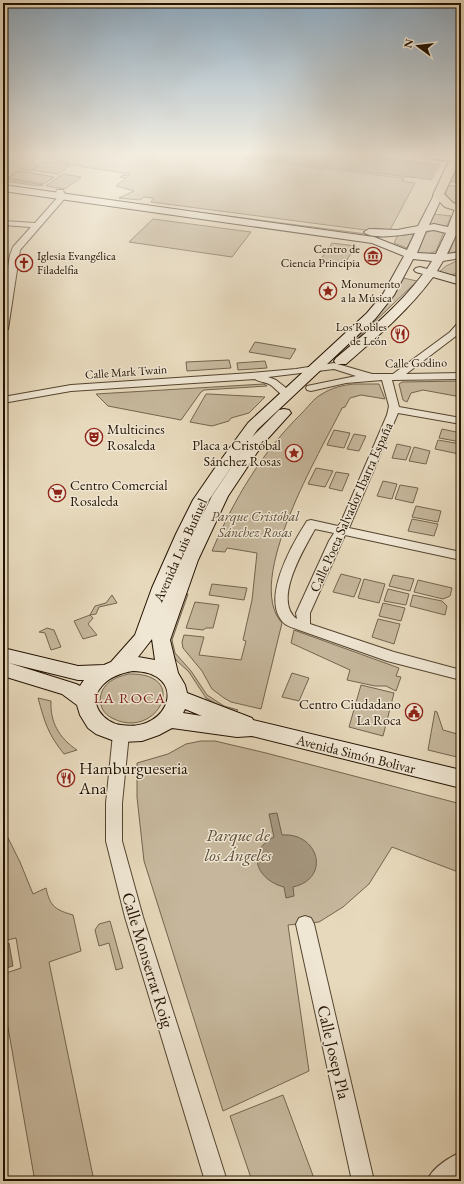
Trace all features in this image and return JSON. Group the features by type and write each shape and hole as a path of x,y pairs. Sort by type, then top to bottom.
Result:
{"main road":[{"path":"174,210 374,240 390,245 429,274 461,282"},
{"path":"189,210 360,232 397,233 434,227 456,231"},
{"name":"Avenida Luis Buñuel","path":"170,676 163,654 162,640 189,560 214,506 256,442 272,424 385,321 425,281 456,231 461,210"},
{"name":"Avenida Luis Buñuel","path":"112,669 143,638 164,581 184,534 201,500 253,426 371,316 388,295 430,212"},
{"name":"Avenida Luis Buñuel","path":"397,233 411,226 430,212"},
{"path":"390,245 391,239 397,233"},
{"path":"408,258 440,257 461,254"},
{"name":"Avenida Luis Buñuel","path":"410,296 438,288 461,285"},
{"path":"3,655 78,673 112,669 133,664 147,664 170,676 178,690 178,698 175,709 168,719 151,730 136,734 121,734 106,730 95,722 88,712 86,701 90,688 98,677 112,669"},
{"path":"3,669 69,689 86,701"},
{"name":"Avenida Simón Bolivar","path":"178,698 240,721 252,728 461,780"},
{"name":"Avenida Simón Bolivar","path":"168,719 237,729 252,728"}],"street":[{"path":"3,329 16,249 48,210"},
{"path":"3,223 36,225"},
{"path":"7,253 16,249"},
{"path":"391,376 459,329"},
{"path":"315,368 334,366"},
{"name":"Calle Godino","path":"334,366 371,377"},
{"name":"Calle Mark Twain","path":"3,400 71,388 252,376 296,372 315,368"},
{"name":"Calle Mark Twain","path":"252,376 273,382 287,394"},
{"name":"Calle Poeta Salvador Ibarra España","path":"304,627 303,613 335,541 342,531 394,409 391,376"},
{"name":"Calle Godino","path":"311,388 346,380 371,377 461,376"},
{"path":"3,394 18,397"},
{"path":"394,409 461,421"},
{"path":"461,556 311,524 283,585 281,607 284,615 290,622 399,659 461,675"},
{"path":"281,607 287,611 303,613"},
{"name":"Calle Monserrat Roig","path":"121,734 114,803 114,841 134,917 216,1181"},
{"name":"Calle Josep Pla","path":"305,924 363,1181"},
{"path":"438,1181 461,1163"}],"green space":[{"path":"214,210 401,210 390,230 375,228 373,231"},
{"path":"196,213 374,235 372,237"},
{"path":"433,214 451,216 447,226 429,225"},
{"path":"153,219 251,232 232,257 129,242"},
{"path":"436,230 444,232 436,251 428,254 416,253 422,237 427,232"},
{"path":"414,234 407,248 394,243 398,235"},
{"path":"456,235 461,236 461,251 449,253"},
{"path":"332,243 356,246 343,266 319,262"},
{"path":"461,259 461,273 441,276 437,274 446,266"},
{"path":"403,278 417,281 338,357 335,356 364,329 390,300"},
{"path":"255,342 296,349 290,359 249,352"},
{"path":"229,360 231,368 187,371 186,362"},
{"path":"265,361 267,368 238,370 237,363"},
{"path":"461,381 461,397 423,390 411,393 407,402 403,400 399,384 402,382"},
{"path":"264,384 267,386 204,390 181,420 108,406 96,394"},
{"name":"Parque Cristóbal Sánchez Rosas","path":"354,384 379,384 385,399 361,395 350,398 345,407 342,408 318,454 290,516 278,547 272,577 273,603 282,623 261,709 231,702 212,689 202,671 183,648 182,642 184,635 204,637 199,655 241,660 246,641 243,640 252,600 257,553 227,548 225,552 212,551 230,513 250,477 274,444 319,396 333,388"},
{"path":"206,394 265,397 249,413 231,418 229,421 212,426 190,422"},
{"path":"442,429 461,433 461,442 439,438"},
{"path":"334,430 350,433 344,448 327,445"},
{"path":"354,434 366,436 359,451 347,449"},
{"path":"438,440 461,444 459,454 435,449"},
{"path":"397,444 411,447 406,460 392,458"},
{"path":"414,447 430,451 426,464 409,461"},
{"path":"316,468 333,471 325,487 308,484"},
{"path":"336,472 349,474 342,491 329,488"},
{"path":"383,481 397,484 392,499 377,496"},
{"path":"400,485 418,488 413,503 395,499"},
{"path":"416,506 441,511 438,522 412,517"},
{"path":"412,519 438,524 434,536 408,531"},
{"path":"341,574 361,579 354,597 333,592"},
{"path":"393,575 414,579 410,591 389,586"},
{"path":"364,579 385,584 379,603 358,598"},
{"path":"418,580 452,588 450,596 443,599 414,592"},
{"path":"212,584 247,588 244,600 209,595"},
{"path":"388,589 409,594 406,605 384,601"},
{"path":"185,594 188,594 172,640 175,653 191,671 207,695 224,706 238,710 236,712 223,708 206,698 189,672 176,660 173,654 170,640"},
{"path":"112,595 117,603 99,607 96,614 90,615 95,606 106,603"},
{"path":"413,595 442,601 447,606 445,615 410,606"},
{"path":"195,602 219,605 213,628 206,628 203,630 186,628"},
{"path":"383,603 405,608 401,621 379,616"},
{"path":"90,615 93,618 88,624 97,635 83,639 74,621"},
{"path":"378,619 400,624 394,644 372,637"},
{"path":"47,628 54,630 61,647 51,650 45,633 39,632"},
{"path":"294,630 399,668 396,676 401,677 396,691 386,686 375,686 347,680 350,670 291,643"},
{"path":"292,673 309,678 299,701 282,697"},
{"path":"128,674 148,676 159,683 163,693 161,704 154,714 142,721 128,723 112,718 103,710 101,705 101,695 106,685 115,678"},
{"path":"361,685 394,693 383,736 349,727"},
{"path":"38,698 51,701 52,716 57,729 65,740 77,750 64,754 48,728"},
{"path":"435,711 437,712 443,730 461,735 461,758 428,750"},
{"name":"Parque de los Ángeles","path":"201,741 215,741 266,753 461,804 461,873 392,847 369,884 343,907 319,922 288,925 309,1071 223,1111 144,861 137,797 137,763 168,754 186,744"},
{"path":"3,828 20,862 33,894 46,888 50,900 55,907 73,915 81,951 49,962 94,1181 21,1181 34,1176 6,1016 3,1017 3,974 21,968 16,938 3,941"},
{"path":"110,921 123,968 116,970 109,943 99,946 95,930 99,924"},
{"path":"283,1095 315,1181 252,1181 230,1116"}],"shaded area":[{"path":"277,813 282,835 294,836 304,841 312,848 316,856 316,866 313,875 305,882 293,887 294,896 286,898 284,887 267,878 261,872 257,858 265,843 274,837 269,814"},
{"path":"9,943 13,966 3,969 3,945"}],"place":[{"name":"Centro de Ciencia Principia","path":"373,256"},
{"name":"Iglesia Evangélica Filadelfia","path":"24,263"},
{"name":"Monumento a la Música","path":"328,291"},
{"name":"Los Robles de León","path":"400,334"},
{"name":"Multicines Rosaleda","path":"94,437"},
{"name":"Placa a Cristóbal Sánchez Rosas","path":"294,453"},
{"name":"Centro Comercial Rosaleda","path":"57,493"},
{"name":"Centro Ciudadano La Roca","path":"414,712"},
{"name":"Hamburgueseria Ana","path":"66,778"}],"district":[{"name":"LA ROCA","path":"130,697"}]}
